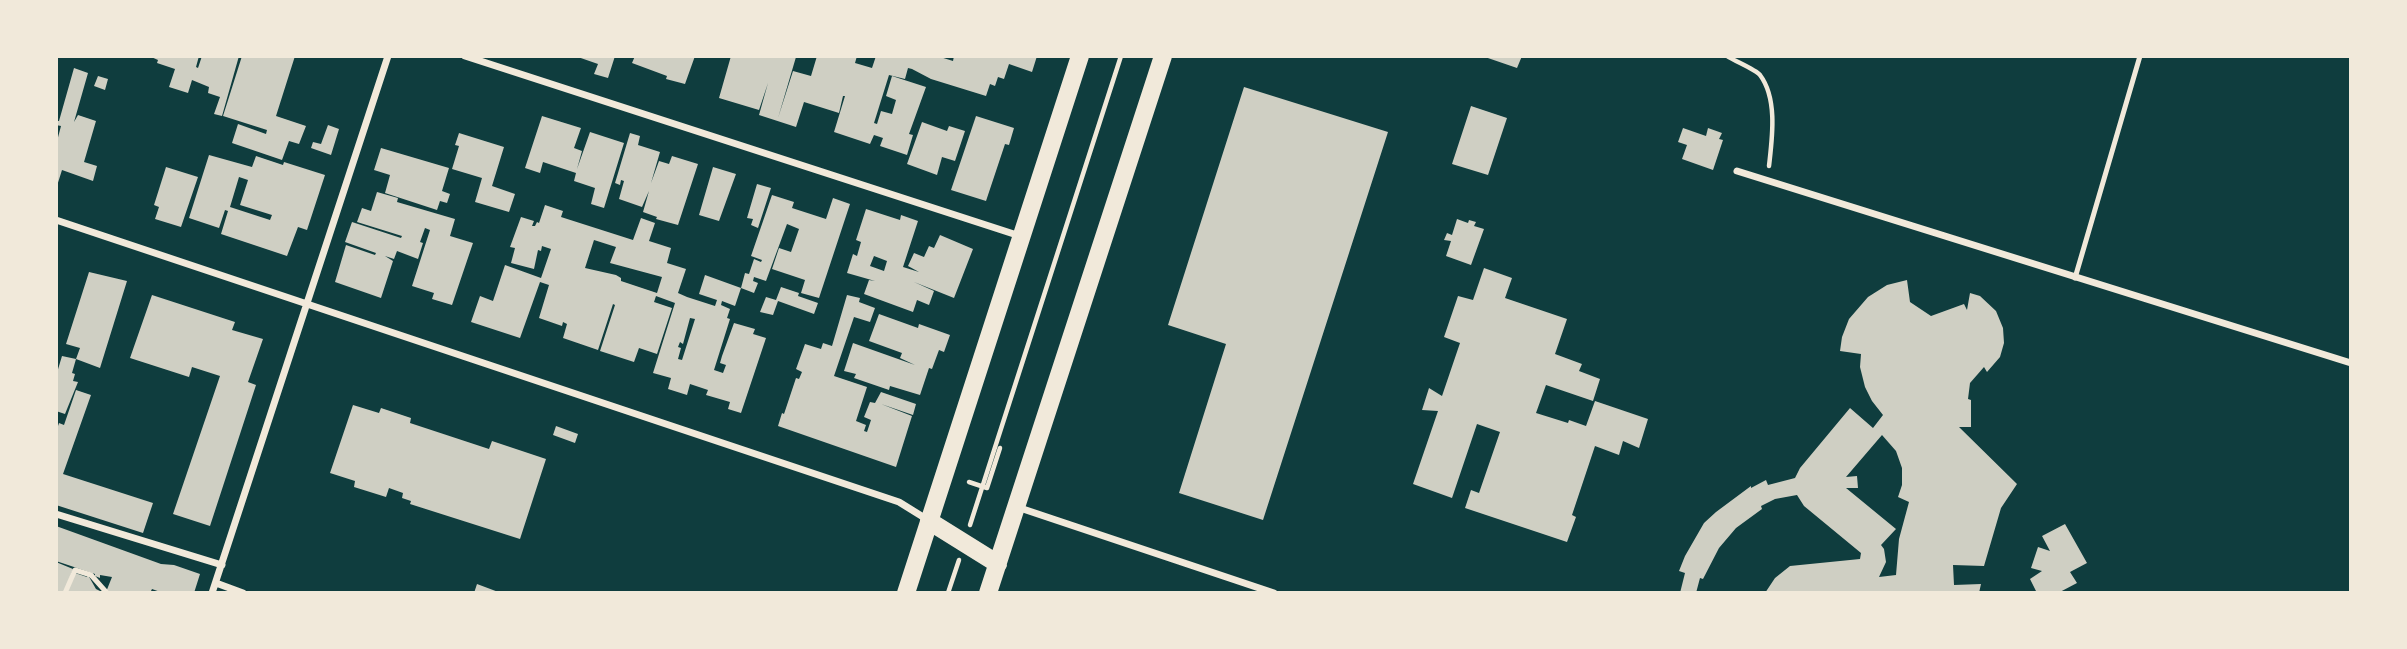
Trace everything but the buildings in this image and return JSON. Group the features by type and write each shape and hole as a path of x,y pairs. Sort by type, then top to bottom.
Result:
{"main road":[{"path":"906,593 1080,56"},
{"path":"988,593 1163,56"},
{"path":"929,521 998,564"}],"street":[{"path":"212,593 388,56"},
{"path":"465,56 1021,236"},
{"path":"1737,171 2351,363"},
{"path":"56,220 899,502 929,521"},
{"path":"1016,506 1274,593"},
{"path":"56,514 222,565"},
{"path":"216,583 243,593"}],"lane":[{"path":"2075,278 2140,56"},
{"path":"65,593 75,570 92,575 107,593"}],"path":[{"path":"948,593 1121,56"},
{"path":"1727,56 1759,73 1768,92 1774,129 1766,180"},
{"path":"969,482 987,488 1000,448"}]}
